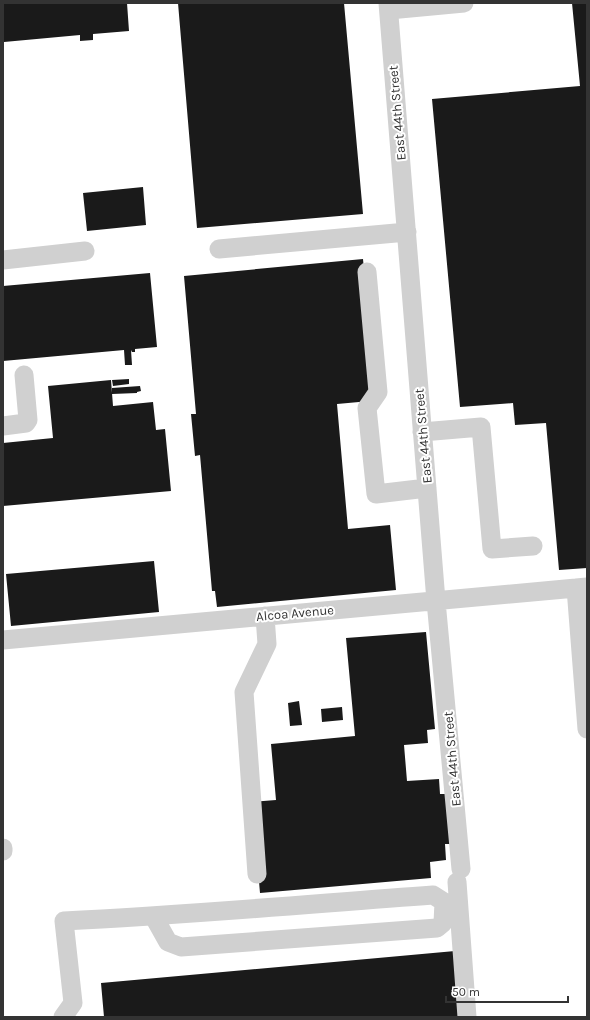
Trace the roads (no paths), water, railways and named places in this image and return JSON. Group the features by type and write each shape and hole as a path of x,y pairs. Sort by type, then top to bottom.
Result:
{"street":[{"path":"389,7 464,3"},
{"name":"East 44th Street","path":"389,7 422,432 459,875 451,901 467,1017"},
{"path":"219,249 407,232"},
{"path":"3,260 85,251"},
{"path":"367,272 378,392 367,408 376,494 427,488"},
{"path":"3,426 22,424 26,423 28,420 24,375"},
{"path":"422,432 481,427 492,550 533,546"},
{"path":"582,588 587,729"},
{"name":"Alcoa Avenue","path":"3,640 582,588"},
{"path":"256,874 244,692 267,644 265,616"},
{"path":"63,1017 73,1003 64,921 154,917 251,908 433,895 451,901 443,923 437,928 181,947 168,942 154,917"}]}
